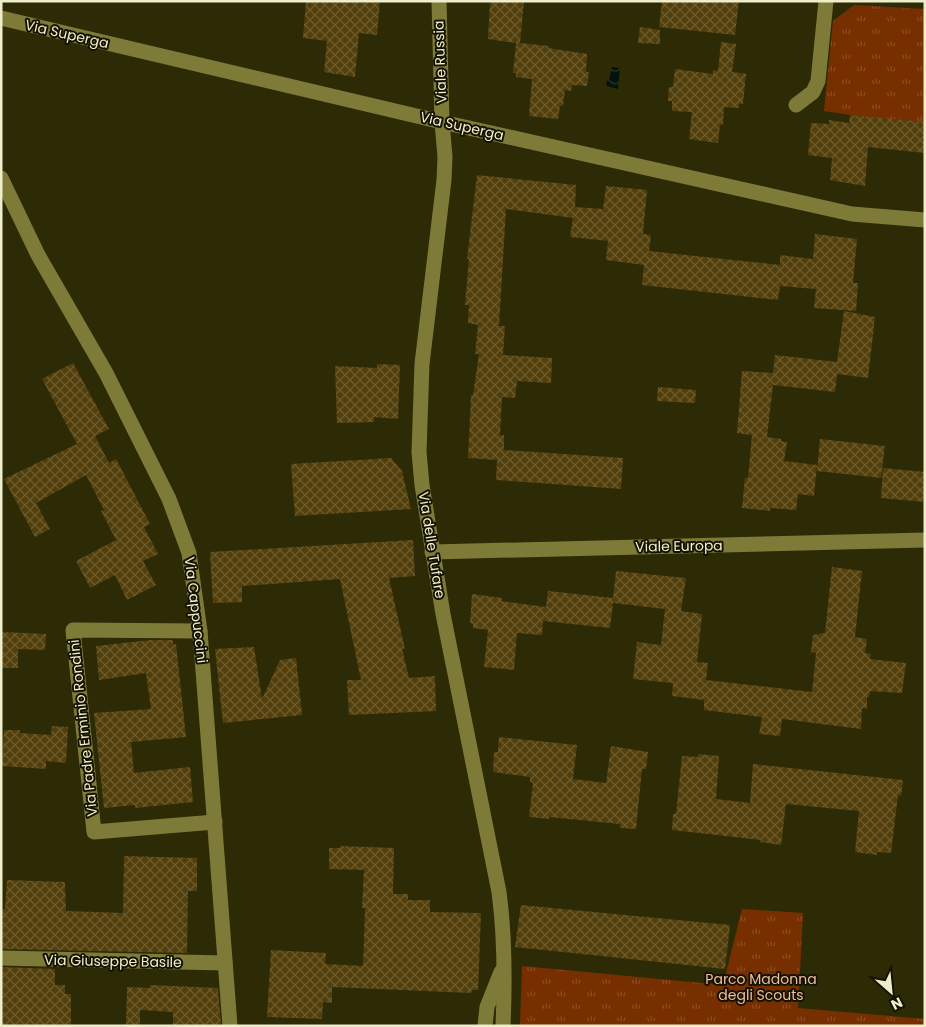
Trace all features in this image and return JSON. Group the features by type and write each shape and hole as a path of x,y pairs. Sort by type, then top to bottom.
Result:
{"street":[{"name":"Viale Russia","path":"439,1 442,122"},
{"path":"796,105 812,92 818,81 826,1"},
{"name":"Via Superga","path":"1,18 442,122 852,214 925,220"},
{"name":"Via delle Tufare","path":"442,122 445,157 444,180 422,364 420,460 432,552 443,614 499,892 505,964 503,1026"},
{"name":"Via Cappuccini","path":"1,178 38,255 106,373 169,499 189,553 200,631 230,1026"},
{"name":"Viale Europa","path":"432,552 925,540"},
{"name":"Via Padre Erminio Rondini","path":"200,631 73,630 94,832 215,822"},
{"name":"Via Giuseppe Basile","path":"1,958 225,963"},
{"name":"Via delle Tufare","path":"485,1026 487,1007 505,964"}],"green space":[{"path":"854,5 925,9 925,126 824,111 833,21"},
{"name":"Parco Madonna degli Scouts","path":"742,909 803,913 798,1008 925,1019 925,1026 520,1026 522,966 723,985"}],"water":[{"path":"612,67 620,68 618,89 607,86 606,82 609,80"}],"building":[{"path":"306,1 352,1 365,3 366,1 380,1 377,35 359,33 355,77 324,72 327,41 303,38"},
{"path":"490,1 524,1 520,43 549,46 548,48 587,54 586,72 589,72 587,86 572,85 571,91 565,90 563,106 560,106 558,119 529,116 532,79 516,77 516,73 513,73 516,43 488,39"},
{"path":"662,1 739,1 735,35 659,27"},
{"path":"640,27 660,30 660,44 638,43"},
{"path":"721,42 736,44 732,72 746,74 743,104 739,104 739,108 724,107 723,125 720,125 718,143 689,139 692,112 672,111 672,101 668,101 669,87 673,87 675,69 713,74 713,70 718,71"},
{"path":"850,115 925,122 925,153 868,147 865,186 830,180 832,158 808,155 811,123 829,124 829,120 849,123"},
{"path":"477,175 576,185 575,207 603,209 606,186 647,190 643,234 651,235 649,251 780,265 780,255 813,259 815,234 857,239 853,283 858,283 856,311 814,308 816,289 780,286 778,300 642,285 644,265 606,260 608,241 570,237 573,218 506,209 499,326 505,326 503,355 552,358 551,383 517,381 515,398 502,397 500,435 504,435 504,450 623,458 621,489 496,480 497,460 468,458 471,396 473,395 479,354 475,354 478,325 468,323 469,305 465,305 469,259 467,259"},
{"path":"844,311 875,317 868,378 837,374 835,392 773,385 767,437 787,442 784,461 817,465 814,496 798,494 796,510 770,508 770,511 742,508 745,478 748,478 752,435 737,433 742,371 773,373 775,355 837,362"},
{"path":"73,363 109,429 95,436 109,463 116,459 150,524 144,527 158,554 143,561 156,585 127,600 115,575 90,588 76,561 116,540 101,511 104,510 86,475 36,503 50,529 35,537 4,479 77,444 42,379"},
{"path":"377,364 400,365 398,419 374,417 374,422 337,423 335,366 377,368"},
{"path":"658,387 696,390 695,403 657,401"},
{"path":"820,439 885,446 881,478 817,471"},
{"path":"391,458 402,471 411,509 295,516 291,464"},
{"path":"883,468 925,472 925,502 881,498"},
{"path":"413,540 415,576 389,578 405,649 402,649 409,678 435,676 436,711 349,715 347,680 361,680 340,579 242,586 242,602 213,603 210,552"},
{"path":"832,567 862,571 855,637 867,639 865,653 871,654 870,659 906,663 902,693 870,691 869,697 867,697 867,709 862,708 861,729 782,719 780,736 759,734 762,717 704,710 704,700 672,696 673,683 633,679 637,642 661,645 665,609 613,603 610,628 543,621 542,635 517,633 514,670 484,667 488,630 473,628 473,624 470,623 472,594 502,598 501,601 546,607 548,591 613,598 616,571 686,578 681,611 702,614 697,662 708,663 706,680 812,692 816,653 811,652 813,635 825,633"},
{"path":"1,632 46,634 45,650 18,649 18,668 1,668"},
{"path":"151,640 173,640 173,645 176,644 186,737 131,742 134,773 190,767 193,802 135,808 135,805 104,808 94,713 151,709 146,673 99,680 96,646"},
{"path":"254,647 262,699 280,660 296,658 302,715 223,723 215,649"},
{"path":"52,726 68,727 66,763 46,761 46,769 2,766 4,730 20,730 20,733 51,735"},
{"path":"499,737 577,745 573,779 606,783 611,746 648,752 646,769 642,769 636,829 620,828 620,824 549,817 549,819 529,817 533,783 530,782 530,777 493,772 494,752 498,752"},
{"path":"698,754 719,756 716,799 750,803 753,764 903,780 901,796 898,795 891,853 877,852 877,855 855,852 859,811 786,804 781,845 760,842 761,840 672,830 673,814 676,814 682,756 698,757"},
{"path":"340,846 394,848 393,894 408,894 408,900 430,900 430,912 481,913 478,990 472,990 471,993 332,987 332,1003 323,1002 322,1019 267,1017 271,950 326,953 325,964 363,966 365,908 362,908 364,870 329,869 329,848 340,848"},
{"path":"124,856 197,858 197,891 188,891 187,953 2,949 1,909 5,909 7,880 65,882 66,911 123,913"},
{"path":"521,905 730,925 725,969 515,947"},
{"path":"2,967 55,969 55,985 65,985 65,994 71,994 71,1026 1,1026"},
{"path":"150,985 218,988 221,1026 173,1026 173,1012 140,1010 140,1026 126,1026 127,987 150,988"}]}
